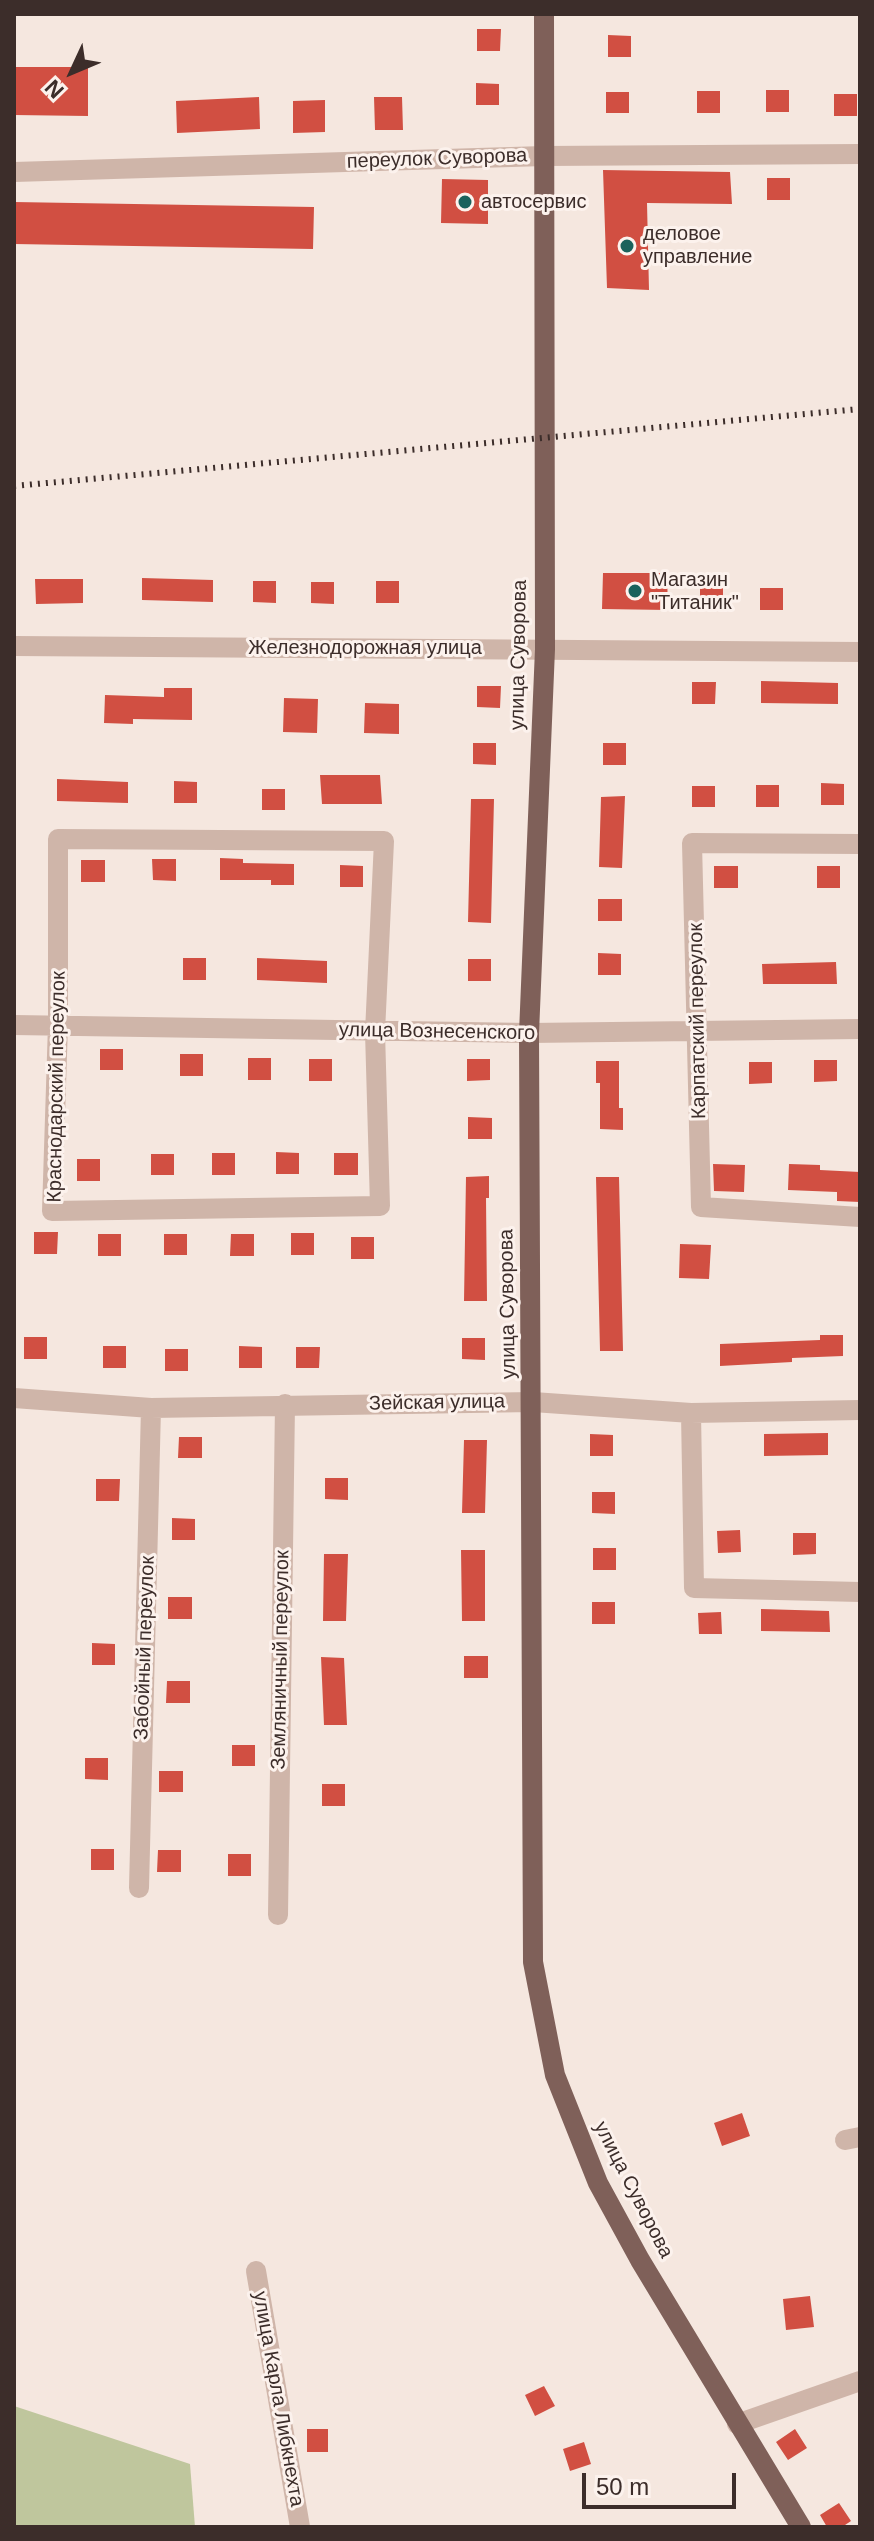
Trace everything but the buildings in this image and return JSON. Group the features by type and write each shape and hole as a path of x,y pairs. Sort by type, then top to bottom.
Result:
{"main road":[{"name":"улица Суворова","path":"544,14 545,649 529,1033 533,1402 533,1962 543,2025 560,2089 598,2183 737,2424 801,2527"}],"street":[{"name":"переулок Суворова","path":"14,172 544,156 860,154"},
{"name":"Железнодорожная улица","path":"14,646 860,652"},
{"name":"Краснодарский переулок","path":"58,839 384,841 375,1032 380,1206 52,1211 58,1024 58,839"},
{"name":"Карпатский переулок","path":"860,844 692,843 699,1029 701,1207 860,1217"},
{"name":"улица Вознесенского","path":"14,1025 529,1033 860,1029"},
{"name":"Зейская улица","path":"14,1398 151,1408 533,1402 691,1413 860,1410"},
{"name":"Земляничный переулок","path":"278,1915 285,1404"},
{"name":"Забойный переулок","path":"139,1888 151,1408"},
{"path":"691,1413 694,1588 860,1592"},
{"name":"улица Карла Либкнехта","path":"256,2271 300,2527"},
{"path":"737,2424 860,2381"}],"green space":[{"path":"14,2406 190,2464 195,2527 14,2527"}],"railway":[{"path":"14,486 860,409"}],"place":[{"name":"автосервис","path":"465,202"},
{"name":"деловое управление","path":"627,246"},
{"name":"Магазин \"Титаник\"","path":"635,591"}]}
